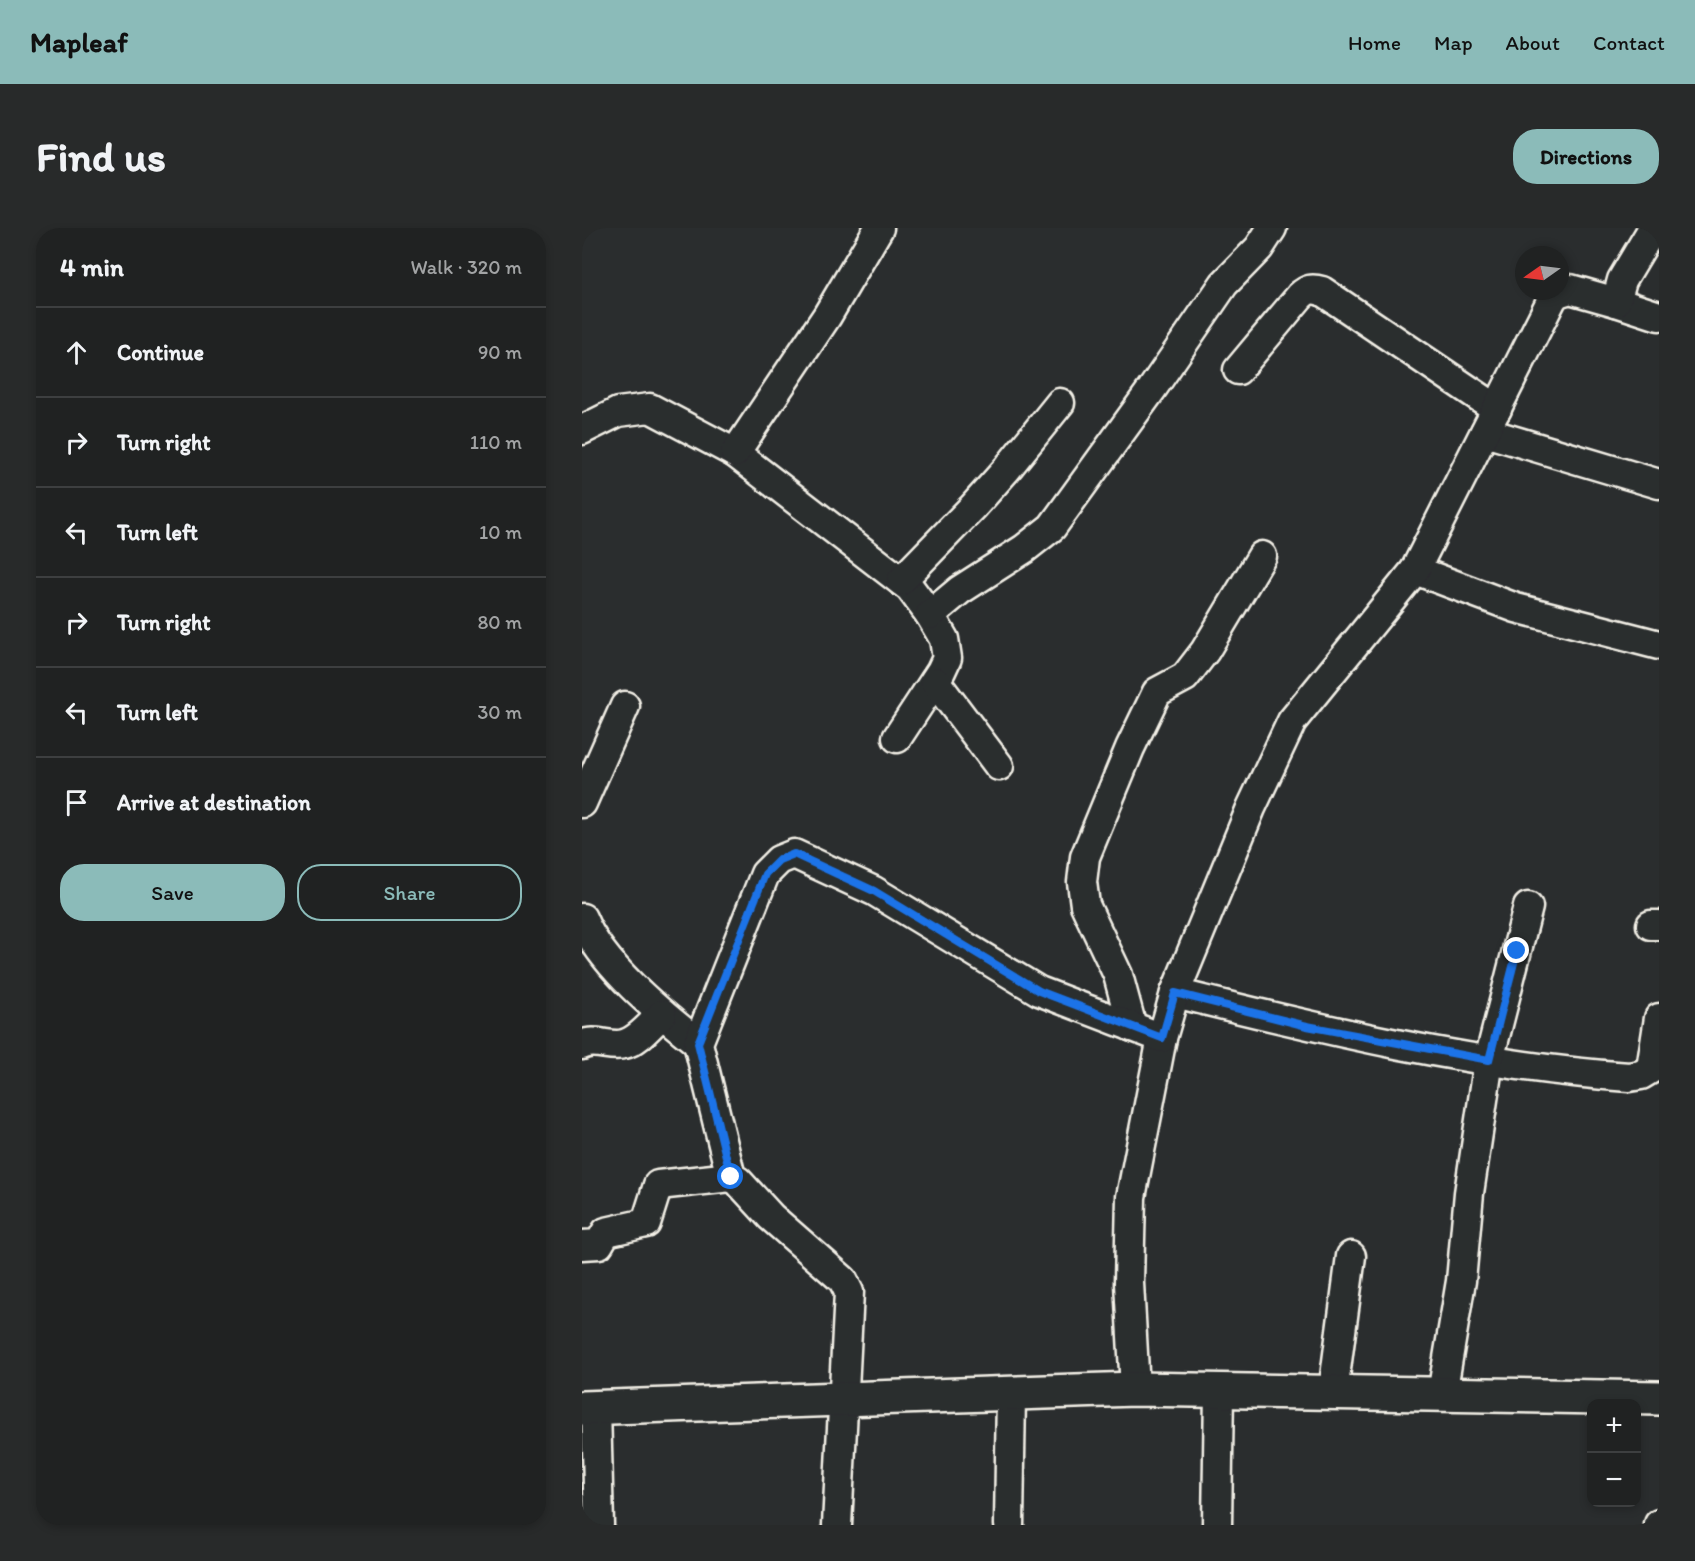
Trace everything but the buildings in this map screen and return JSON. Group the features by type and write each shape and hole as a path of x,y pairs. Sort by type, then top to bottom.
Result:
{"street":[{"path":"735,453 827,316 879,228"},
{"path":"930,615 960,590 1024,549 1052,527 1152,389 1224,284 1259,248 1272,228"},
{"path":"1616,302 1622,280 1653,228"},
{"path":"1238,370 1300,296 1314,289 1322,291 1491,420 1659,484"},
{"path":"1135,1389 1129,1283 1131,1197 1162,1038 1175,993 1251,808 1292,721 1415,570 1536,330 1557,293 1570,289 1659,316"},
{"path":"901,581 993,485 1060,403"},
{"path":"582,430 618,412 650,408 735,453 910,588 944,639 947,658 897,738"},
{"path":"1132,1027 1118,975 1085,905 1082,882 1085,857 1116,781 1157,692 1185,677 1205,651 1262,556"},
{"path":"1415,570 1516,608 1659,645"},
{"path":"934,681 999,765"},
{"path":"582,803 625,706"},
{"path":"731,1177 698,1043 765,874 779,860 794,854 874,891 1039,991 1162,1038"},
{"path":"1442,1394 1461,1281 1469,1193 1489,1060 1528,907"},
{"path":"582,918 605,957 662,1014 698,1043"},
{"path":"1175,993 1307,1026 1489,1060 1602,1075 1637,1077 1651,1069 1659,1018"},
{"path":"582,1045 589,1042 624,1044 633,1040 662,1014"},
{"path":"582,1245 599,1244 606,1232 646,1223 658,1185 731,1177 738,1181 771,1217 843,1280 849,1292 849,1305 842,1399 844,1413 837,1525"},
{"path":"1333,1392 1351,1256"},
{"path":"599,1525 589,1408 1135,1389 1659,1398"},
{"path":"1216,1525 1219,1390"},
{"path":"1009,1525 1011,1394"}],"route":[{"path":"731,1177 698,1043 765,874 779,860 794,854 874,891 1039,991 1162,1038 1175,993 1307,1026 1489,1060 1517,951"}]}
